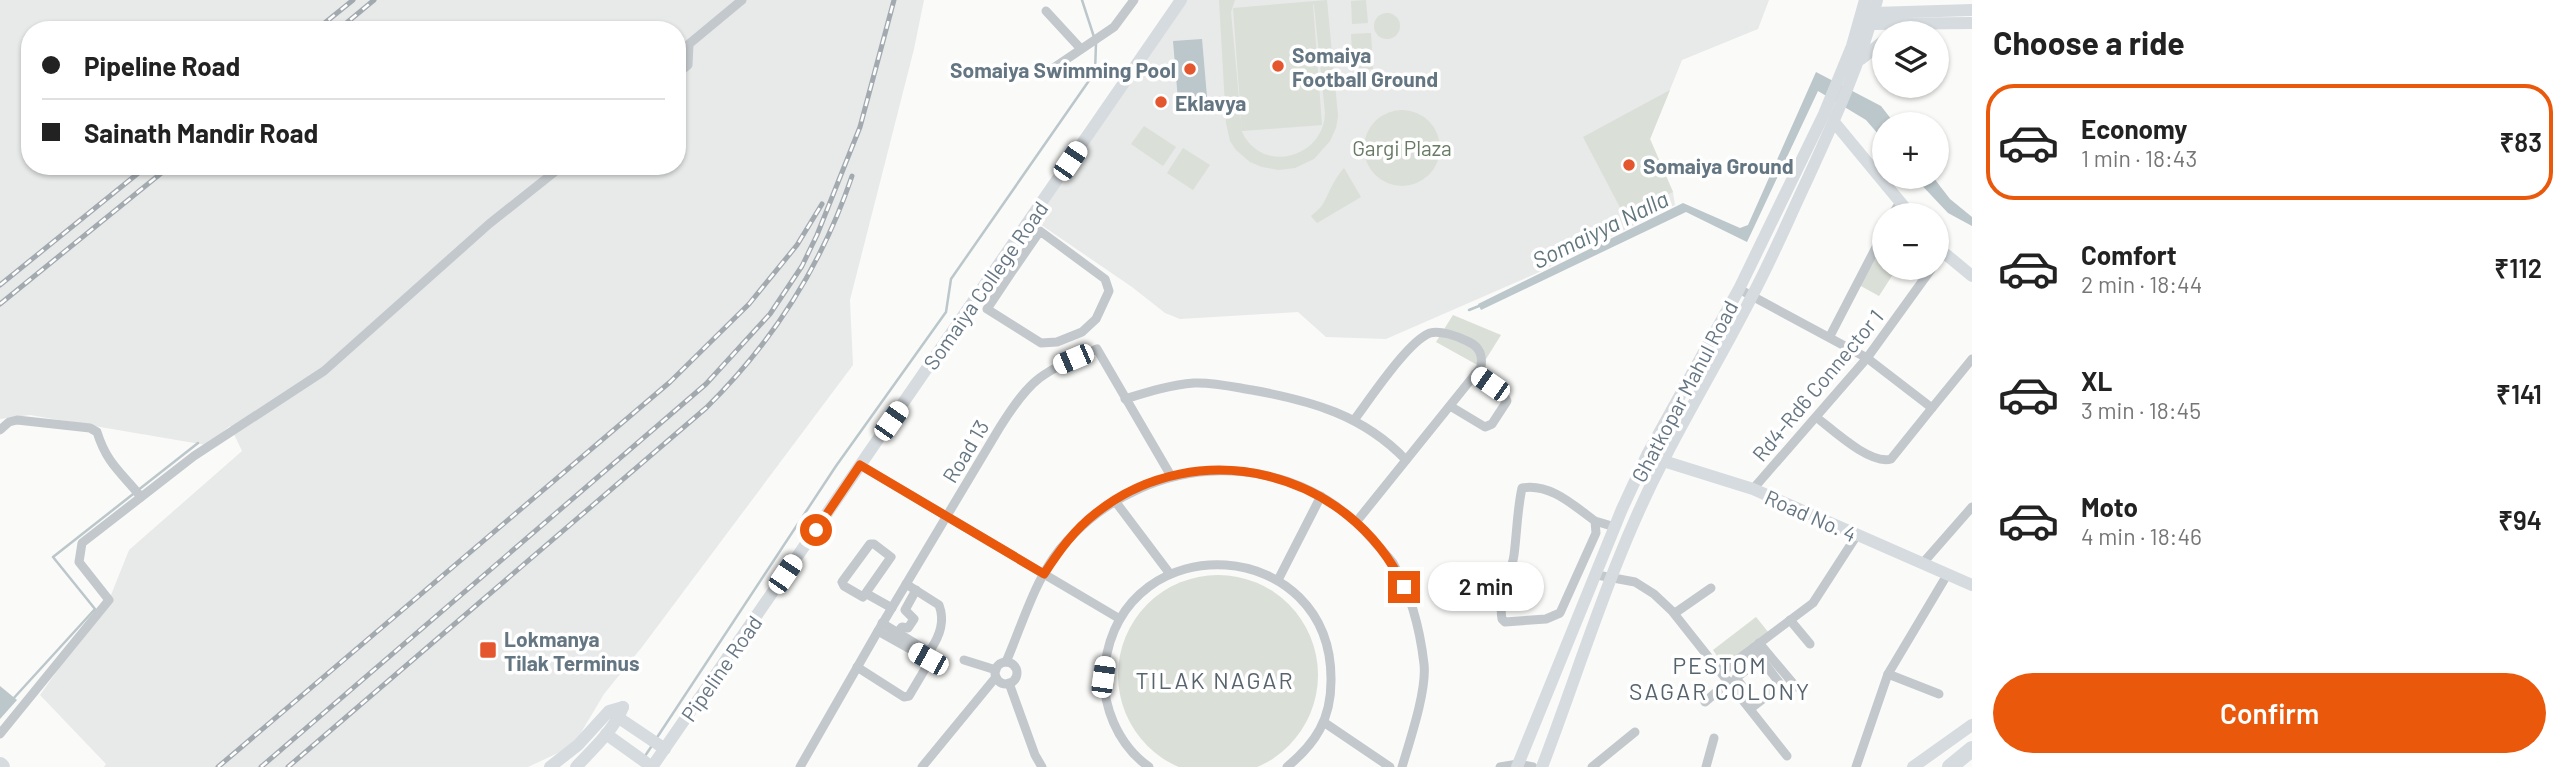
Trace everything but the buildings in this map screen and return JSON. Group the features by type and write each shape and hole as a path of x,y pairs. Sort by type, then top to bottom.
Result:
{"highway":[{"path":"1937,767 1960,758"}],"street":[{"path":"686,67 689,44 743,0"},
{"path":"1052,69 1114,27 1134,0"},
{"name":"Somaiya College Road","path":"860,465 1181,0"},
{"path":"1870,8 1972,10"},
{"path":"1870,8 1918,21"},
{"name":"Ghatkopar Mahul Road","path":"1845,81 1858,61 1870,8"},
{"name":"Ghatkopar Mahul Road","path":"1518,766 1603,576 1752,296 1833,113 1870,8"},
{"path":"1046,11 1083,47"},
{"path":"1949,23 1972,23"},
{"path":"1858,61 1872,48"},
{"path":"1833,113 1900,202"},
{"name":"Ghatkopar Mahul Road","path":"1542,767 1568,700 1615,527 1647,454 1833,113"},
{"path":"0,734 109,600 79,562 82,543 137,493 324,370 489,225 551,175"},
{"path":"974,300 1041,343 1057,342 1082,332 1096,319 1109,291 1105,279 1028,222"},
{"path":"987,309 1040,231"},
{"path":"1830,336 1872,255"},
{"path":"1949,261 1972,276"},
{"path":"999,264 1011,273"},
{"name":"Rd4-Rd6 Connector 1","path":"1753,489 1867,358 1923,280"},
{"path":"1739,289 1867,358 1932,408"},
{"path":"1354,420 1411,346 1429,333 1440,332 1473,344 1479,349 1481,367 1357,521"},
{"name":"Road 13","path":"800,767 880,627 1017,400 1031,383 1050,369 1097,349 1171,476"},
{"path":"1816,417 1872,458 1885,461 1891,459 1972,359"},
{"path":"1699,360 1713,368"},
{"path":"1450,406 1485,427 1492,424 1507,401 1504,395 1475,374"},
{"path":"1125,399 1164,387 1197,383 1233,386 1304,400 1354,420 1391,444 1406,460"},
{"path":"0,430 9,422 17,420 90,428 97,432 102,448 116,471 137,493"},
{"name":"Road No. 4","path":"1647,454 1662,462 1753,489 1972,585"},
{"path":"860,465 1120,619"},
{"name":"Pipeline Road","path":"646,763 657,744 860,465"},
{"path":"1042,767 1001,678 1001,664 1006,662 1044,574 1066,541 1096,513 1115,501 1132,491 1171,476 1209,470 1248,472 1286,480 1321,496 1357,521 1392,563 1415,612 1424,667 1416,722 1402,767"},
{"path":"1595,521 1596,533 1560,613 1546,619 1502,620 1500,610 1514,556 1517,512 1522,488 1532,486 1553,491 1595,521 1615,527"},
{"path":"1278,580 1321,496"},
{"path":"1115,501 1170,574"},
{"path":"1922,564 1972,507"},
{"path":"1721,672 1813,603 1857,535"},
{"path":"872,544 891,557 867,594 863,597 842,583 868,545 872,544"},
{"path":"1149,767 1139,760 1120,736 1108,708 1103,677 1107,647 1120,619 1143,591 1170,574 1209,564 1245,566 1278,580 1304,601 1322,629 1332,662 1331,695 1325,723 1300,756 1287,767"},
{"path":"1856,767 1888,674 1947,575"},
{"path":"1603,576 1634,582 1654,594 1675,614 1753,707"},
{"path":"880,627 897,633 926,650 931,649 939,636 942,610 940,605 906,584"},
{"path":"1675,614 1711,588"},
{"path":"897,633 902,627 908,628 914,619 905,610 916,590"},
{"path":"867,594 892,608"},
{"path":"1790,620 1810,644"},
{"path":"857,667 904,697 909,696 928,664 928,659 880,627"},
{"path":"1753,707 1781,685 1761,659 1756,646"},
{"path":"1756,646 1796,687"},
{"path":"1761,659 1736,678 1761,725 1787,756"},
{"path":"964,660 1001,678 1015,679 1017,670 1013,664 1006,662"},
{"path":"1888,674 1939,694"},
{"path":"922,767 981,697 1001,678"},
{"path":"1705,702 1729,681"},
{"path":"617,712 657,744"},
{"path":"581,763 606,734 617,712"},
{"path":"550,767 617,712"},
{"path":"1325,723 1390,767"},
{"path":"1913,767 1972,725"},
{"path":"1592,767 1635,732"},
{"path":"606,734 646,763"},
{"path":"1706,767 1714,738"},
{"path":"1500,767 1532,767"}],"shaded area":[{"path":"0,0 924,0 850,300 853,365 604,694 573,746 528,767 104,767 106,764 40,695 111,595 129,550 242,451 230,426 206,445 30,415 0,419"},
{"path":"1183,0 1769,0 1758,29 1682,60 1650,139 1673,192 1675,205 1535,274 1386,339 1326,337 1298,312 1180,319 1165,313 1132,287 1031,218"},
{"name":"Somaiya Swimming Pool","path":"1202,39 1207,97 1178,100 1173,41"},
{"path":"1816,72 1881,106 1886,112 1872,112 1872,127 1866,120 1818,91 1747,242 1686,212 1481,310 1478,304 1683,203 1740,228 1748,225"},
{"path":"1925,189 1942,189 1972,217 1972,226 1949,214 1949,203 1939,203"},
{"path":"0,686 17,700 0,719"}],"green space":[{"name":"Somaiya Football Ground","path":"1219,0 1235,0 1231,12 1242,132 1251,145 1263,154 1277,157 1291,156 1304,150 1322,128 1325,113 1314,5 1322,125 1242,131 1233,8 1327,0 1338,116 1330,141 1314,159 1295,168 1279,170 1262,167 1250,162 1230,141 1226,123"},
{"path":"1366,0 1368,23 1352,24 1351,1"},
{"path":"1387,13 1396,17 1400,26 1396,35 1387,39 1378,35 1374,26 1378,17"},
{"path":"1371,33 1373,69 1353,71 1351,34"},
{"name":"Somaiya Ground","path":"1670,90 1650,139 1673,192 1624,215 1583,137"},
{"name":"Gargi Plaza","path":"1402,110 1416,113 1429,121 1437,134 1440,148 1437,162 1429,175 1416,183 1402,186 1388,183 1375,175 1367,162 1364,148 1367,134 1375,121 1388,113"},
{"path":"1144,126 1176,147 1163,166 1131,144"},
{"path":"1183,148 1210,165 1193,190 1167,173"},
{"path":"1344,168 1361,197 1317,223 1311,216 1322,206"},
{"path":"1872,261 1872,280 1889,280 1879,296 1859,285"},
{"path":"1453,315 1501,335 1481,367 1436,342"},
{"path":"1199,577 1237,577 1274,592 1289,604 1301,619 1316,656 1316,694 1301,731 1289,746 1274,758 1253,768 1183,768 1162,758 1147,746 1135,731 1120,694 1120,656 1135,619 1147,604 1162,592"},
{"path":"1756,617 1773,638 1729,673 1713,650"}],"waterway":[{"path":"1082,0 1094,37"},
{"path":"656,739 836,466 946,312 951,279 1095,72 1096,43"},
{"name":"Somaiyya Nalla","path":"1469,310 1479,306"},
{"path":"12,700 95,609 53,557 198,443"},
{"path":"645,756 653,744"}],"railway":[{"path":"327,21 353,0"},
{"path":"349,21 374,0"},
{"path":"261,767 706,384 770,314 802,266 817,235 860,127 894,0"},
{"path":"0,285 136,175"},
{"path":"0,304 159,175"},
{"path":"288,767 706,408 730,383 793,301 826,241 852,176"},
{"path":"218,767 670,382 749,304 797,245 822,204"}],"place":[{"name":"Somaiya Football Ground","path":"1278,66"},
{"name":"Somaiya Swimming Pool","path":"1190,69"},
{"name":"Eklavya","path":"1161,102"},
{"name":"Somaiya Ground","path":"1629,165"},
{"name":"Lokmanya Tilak Terminus","path":"488,650"}],"district":[{"name":"PESTOM SAGAR COLONY","path":"1720,678"},
{"name":"TILAK NAGAR","path":"1215,680"}],"route":[{"path":"816,530 860,465 1044,574 1066,541 1096,513 1132,491 1171,476 1209,470 1248,472 1286,480 1321,496 1357,521 1392,563 1404,587"}]}
